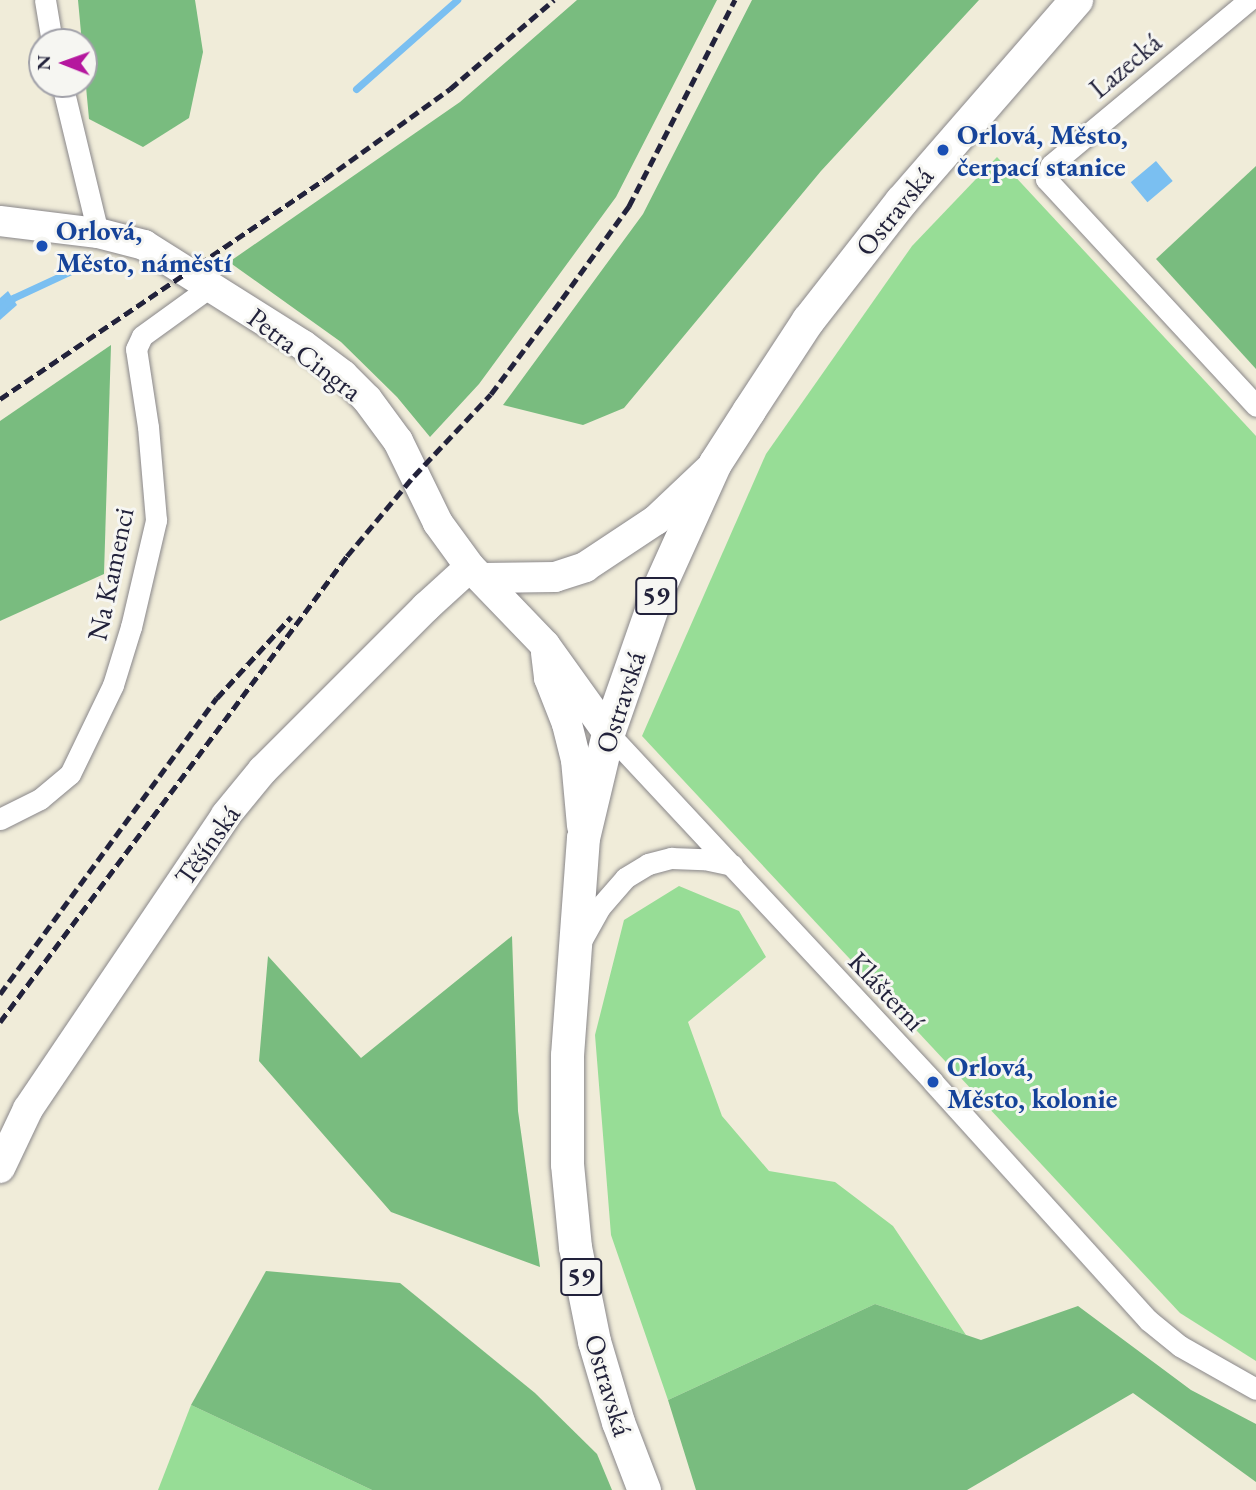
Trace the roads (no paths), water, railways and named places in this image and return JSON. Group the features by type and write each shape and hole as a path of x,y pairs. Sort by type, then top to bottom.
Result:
{"main road":[{"name":"Ostravská","path":"644,1490 597,1352 575,1247 566,1139 573,957 583,838 608,733 659,587 715,463 808,320 901,201 1076,0"}],"street":[{"path":"44,0 49,28"},
{"name":"Lazecká","path":"1249,0 1051,165 1046,179 1256,406"},
{"path":"65,98 98,233"},
{"name":"Petra Cingra","path":"0,221 98,233 144,244 303,345 343,375 367,399 398,441 438,523 477,573 545,645 608,733"},
{"name":"Na Kamenci","path":"0,819 40,799 70,774 113,685 131,627 156,520 148,427 136,349 142,337 211,286"},
{"path":"477,573 541,578 570,573 584,567 656,520 715,463"},
{"name":"Těšínská","path":"0,1168 28,1109 226,815 263,769 426,607 477,573"},
{"path":"545,645 549,678 567,724 576,760 583,838"},
{"name":"Klášterní","path":"608,733 1148,1320 1180,1346 1256,1388"},
{"path":"573,957 600,907 625,878 648,864 671,858 704,859 732,865"}],"water":[{"path":"1156,161 1173,181 1147,202 1131,182"},
{"path":"8,291 17,305 0,320 0,298"}],"waterway":[{"path":"356,89 457,0"},
{"path":"0,309 13,298 69,272"}],"railway":[{"path":"0,399 325,179 450,89 554,0"},
{"path":"0,1022 347,556 414,476 491,394 629,206 735,0"},
{"path":"0,994 217,698 291,617"}],"place":[{"name":"Orlová, Město, čerpací stanice","path":"943,150"},
{"name":"Orlová, Město, náměstí","path":"42,246"},
{"name":"Orlová, Město, kolonie","path":"933,1082"}]}
